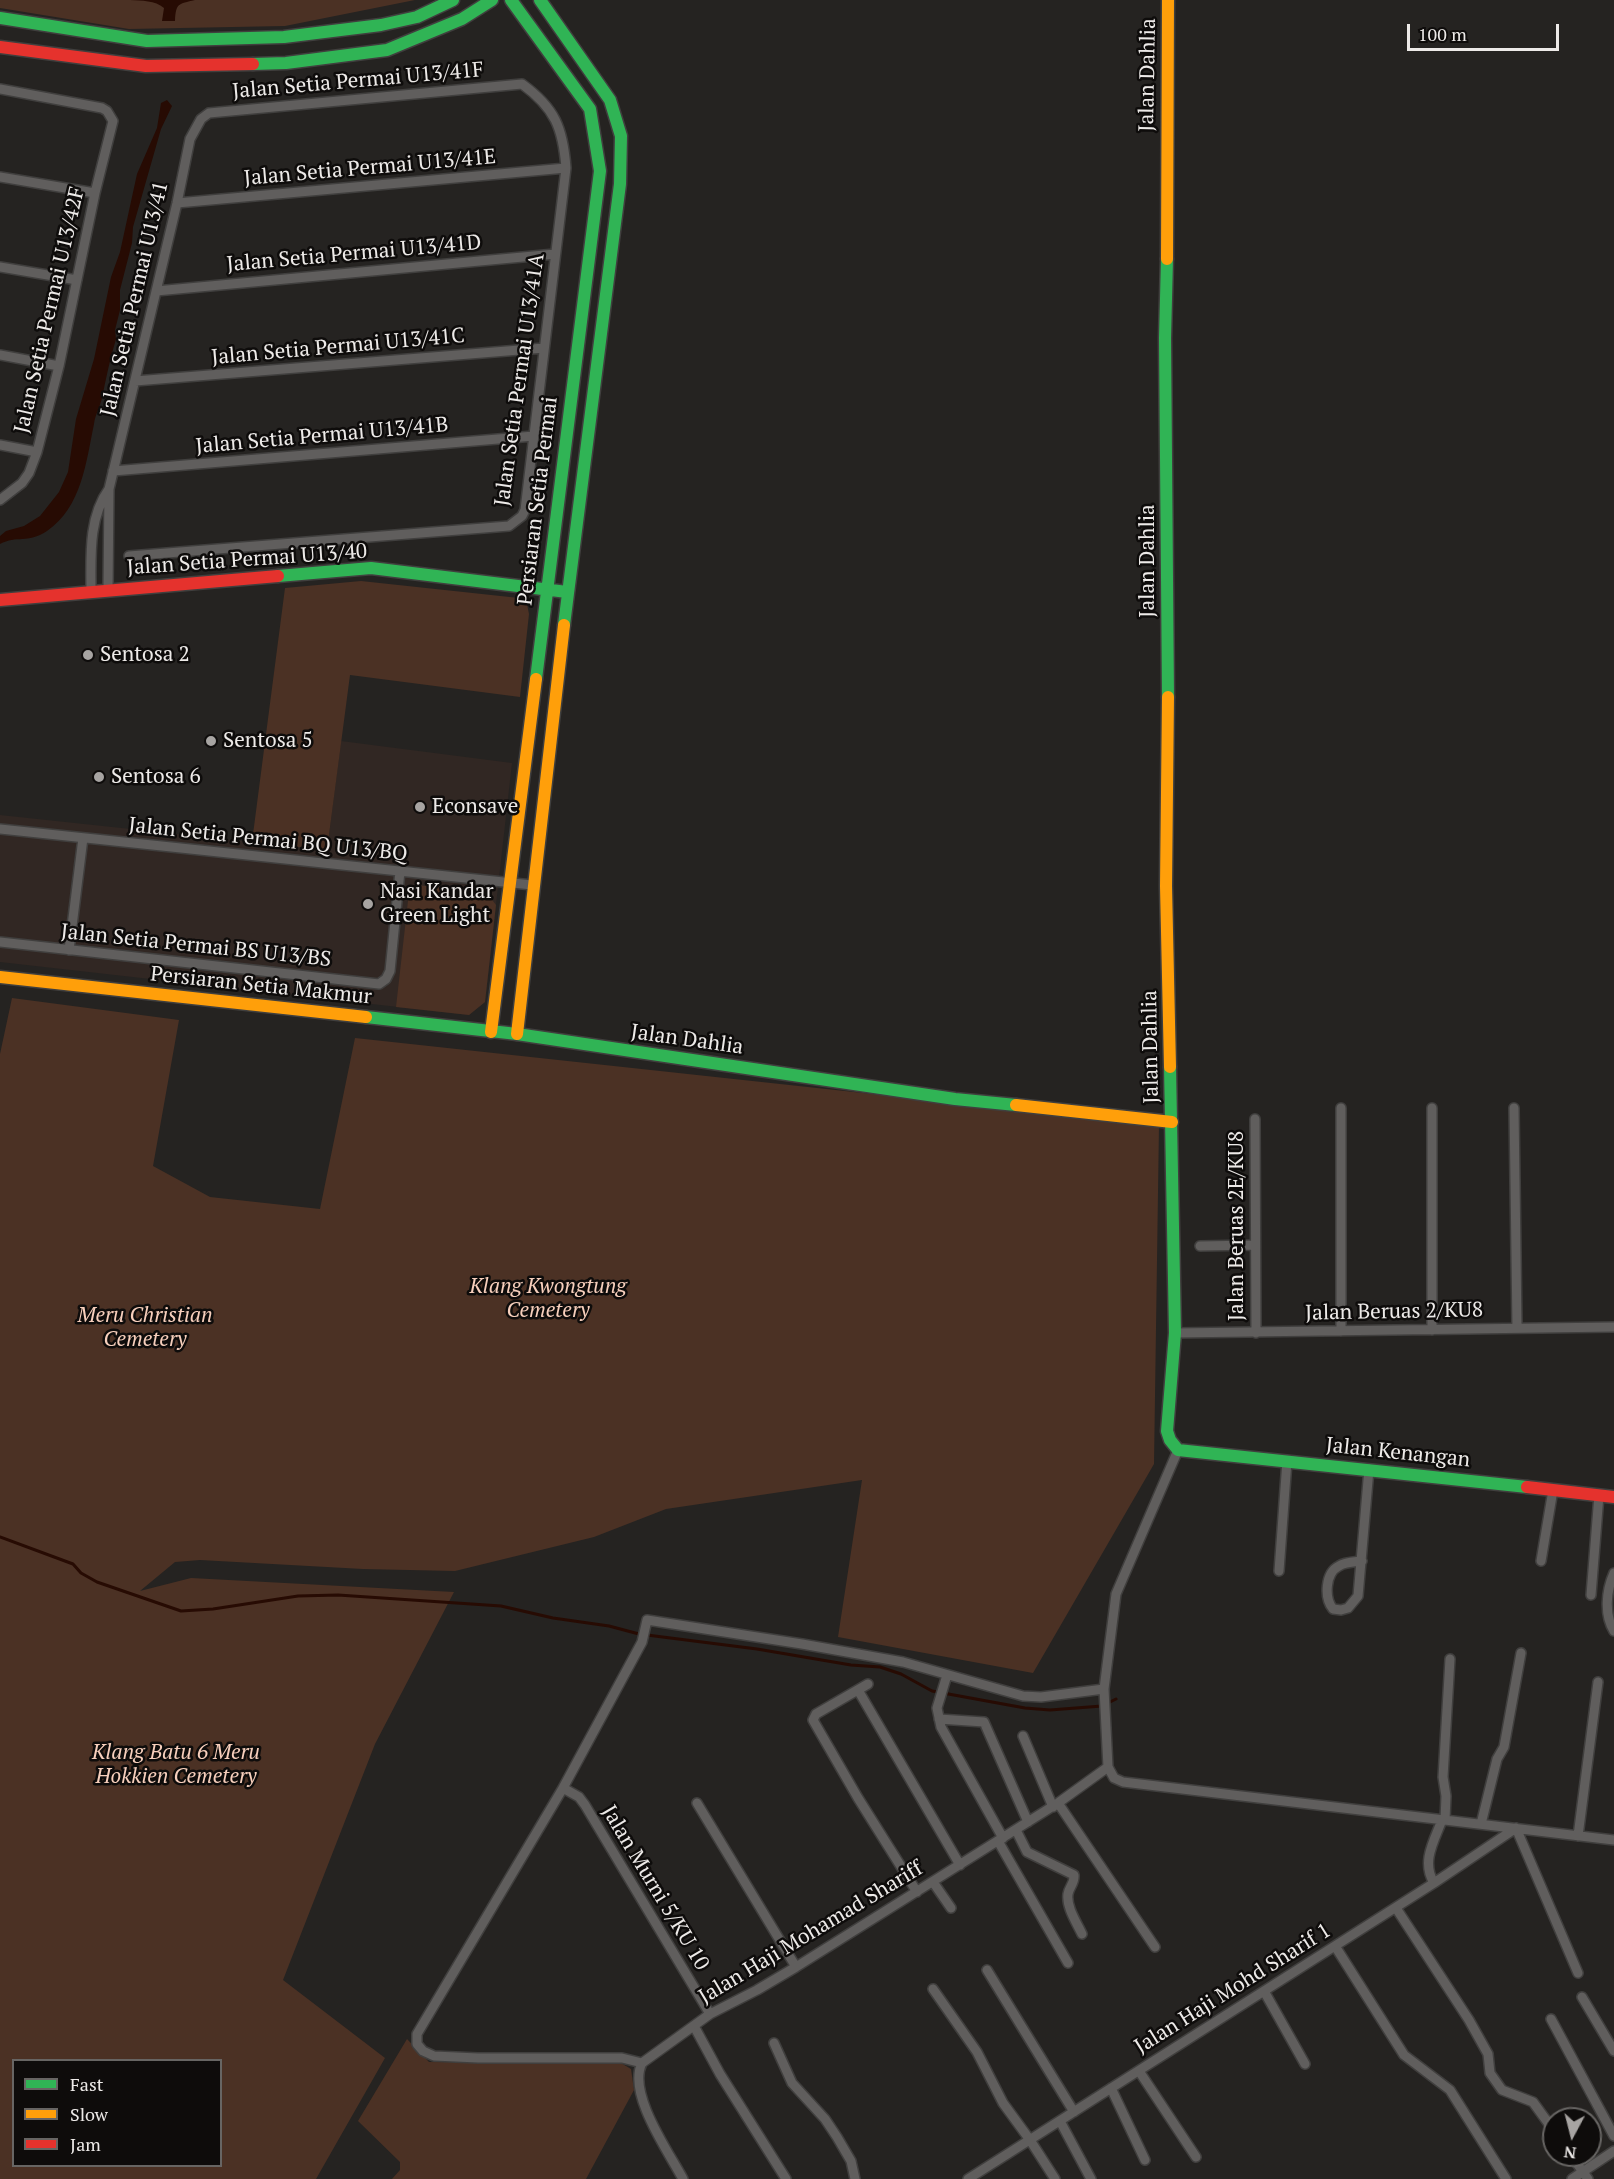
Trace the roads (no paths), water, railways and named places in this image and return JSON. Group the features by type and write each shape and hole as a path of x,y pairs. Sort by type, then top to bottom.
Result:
{"street":[{"path":"0,47 146,66 286,63 387,50 462,18 492,0"},
{"name":"Persiaran Setia Permai","path":"491,1032 508,883 600,171 590,110 511,0"},
{"name":"Persiaran Setia Permai","path":"517,1035 532,885 567,592 620,184 621,136 610,100 540,0"},
{"name":"Jalan Dahlia","path":"1168,0 1165,344 1168,698 1166,886 1175,1333 1167,1431 1170,1440 1178,1450"},
{"path":"0,18 147,41 284,37 381,25 417,17 453,1"},
{"name":"Jalan Setia Permai U13/41F","path":"201,120 209,113 522,84"},
{"name":"Jalan Setia Permai U13/41A","path":"129,556 509,526 522,516 525,510 566,168 561,129 549,107 522,84"},
{"name":"Jalan Setia Permai U13/42F","path":"0,89 102,108 111,116 113,127 94,194 59,366 37,452 29,473 22,483 0,500"},
{"name":"Jalan Setia Permai U13/41","path":"108,590 109,489 190,139 201,120"},
{"name":"Jalan Setia Permai U13/41E","path":"177,203 566,168"},
{"path":"0,177 94,194"},
{"name":"Jalan Setia Permai U13/41D","path":"156,291 555,254"},
{"path":"0,267 77,280"},
{"name":"Jalan Setia Permai U13/41C","path":"135,381 544,348"},
{"path":"0,355 59,366"},
{"name":"Jalan Setia Permai U13/41B","path":"113,471 534,436"},
{"path":"0,445 37,452"},
{"name":"Jalan Setia Permai U13/41","path":"91,591 91,539 101,499 109,489"},
{"name":"Jalan Setia Permai U13/40","path":"0,600 371,568 567,592"},
{"name":"Jalan Setia Permai BQ U13/BQ","path":"0,829 532,885"},
{"path":"69,950 83,838"},
{"name":"Jalan Setia Permai BS U13/BS","path":"0,942 379,984 386,979 390,971 400,871"},
{"name":"Persiaran Setia Makmur","path":"0,977 517,1035"},
{"name":"Jalan Dahlia","path":"517,1035 955,1099 1172,1122"},
{"path":"1341,1108 1341,1331"},
{"path":"1432,1108 1432,1330"},
{"path":"1514,1108 1517,1328"},
{"name":"Jalan Beruas 2E/KU8","path":"1255,1119 1256,1333"},
{"path":"1200,1246 1255,1245"},
{"name":"Jalan Beruas 2/KU8","path":"1175,1333 1614,1327"},
{"path":"1178,1450 1116,1594 1104,1698 1108,1767 1114,1778 1123,1782 1614,1840"},
{"name":"Jalan Kenangan","path":"1178,1450 1614,1497"},
{"path":"1279,1571 1287,1461"},
{"path":"1362,1561 1344,1564 1332,1571 1328,1600 1333,1609 1348,1608 1358,1596 1362,1561 1369,1469"},
{"path":"1541,1561 1553,1490"},
{"path":"1591,1595 1599,1495"},
{"path":"1614,1573 1610,1583 1608,1621 1614,1631"},
{"path":"683,2179 640,2098 638,2070 642,2063 622,2058 453,2058 434,2056 423,2051 417,2044 417,2034 422,2022 563,1788 642,1642 647,1620 880,1658 1023,1696 1104,1698"},
{"path":"1481,1824 1497,1759 1504,1747 1521,1653"},
{"path":"1434,1883 1428,1865 1430,1850 1443,1820 1446,1796 1443,1777 1450,1659"},
{"path":"946,1675 937,1708 942,1729 1068,1963"},
{"path":"1578,1836 1598,1682"},
{"path":"868,1684 816,1714 813,1720 917,1892"},
{"path":"858,1690 960,1865"},
{"path":"939,1719 984,1722 1028,1822"},
{"path":"1023,1736 1056,1805 1155,1947"},
{"name":"Jalan Haji Mohamad Shariff","path":"642,2063 656,2050 710,2014 757,1990 917,1892 1056,1805 1108,1767"},
{"name":"Jalan Murni 5/KU 10","path":"563,1788 579,1797 585,1805 710,2014"},
{"path":"697,1803 796,1967"},
{"path":"1516,1828 1578,1973"},
{"name":"Jalan Haji Mohd Sharif 1","path":"969,2179 1396,1908 1516,1828"},
{"path":"1016,1830 1027,1852 1074,1875 1068,1899 1082,1934"},
{"path":"933,1882 951,1908"},
{"path":"1396,1908 1469,2020 1488,2054 1490,2073 1502,2090 1533,2102 1542,2114"},
{"path":"1335,1946 1404,2055 1450,2090 1506,2179"},
{"path":"987,1970 1074,2112"},
{"path":"933,1989 977,2052 1003,2103 1055,2179"},
{"path":"1264,1991 1305,2064"},
{"path":"1582,1997 1614,2051"},
{"path":"1551,2019 1614,2136"},
{"path":"694,2026 720,2074 786,2179"},
{"path":"774,2043 792,2083 825,2119 837,2137 851,2161 855,2179"},
{"path":"1138,2071 1196,2157"},
{"path":"1111,2088 1145,2160"},
{"path":"1060,2121 1091,2179"},
{"path":"1572,2179 1585,2176 1614,2151"}],"waterway":[{"path":"0,1537 73,1564 81,1573 97,1582 181,1611 213,1609 298,1596 338,1595 501,1606 553,1618 609,1626 639,1634 757,1649 851,1665 880,1667 901,1674 932,1691 1025,1708 1050,1710 1102,1706"},
{"path":"1108,1703 1116,1699"}],"place":[{"name":"Sentosa 2","path":"88,655"},
{"name":"Sentosa 5","path":"211,741"},
{"name":"Sentosa 6","path":"99,777"},
{"name":"Econsave","path":"420,807"},
{"name":"Nasi Kandar Green Light","path":"368,904"}],"park label":[{"name":"Klang Kwongtung Cemetery","path":"548,1299"},
{"name":"Meru Christian Cemetery","path":"145,1328"},
{"name":"Klang Batu 6 Meru Hokkien Cemetery","path":"176,1765"}]}
